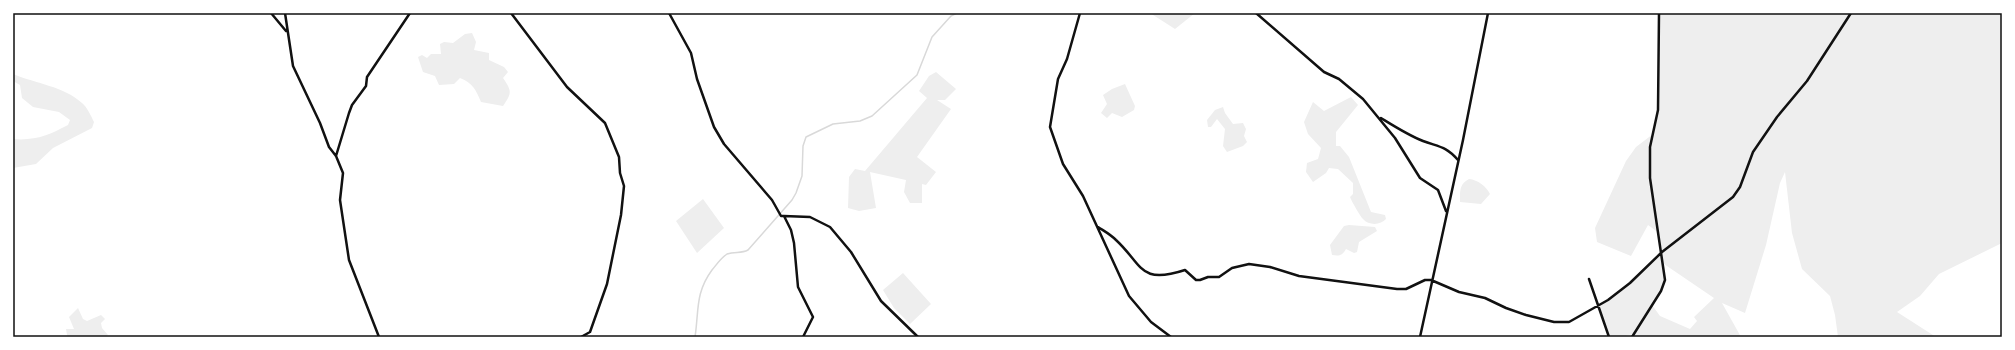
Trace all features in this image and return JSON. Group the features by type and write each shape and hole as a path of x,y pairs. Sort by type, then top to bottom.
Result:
{"street":[{"path":"272,13 287,32"},
{"path":"284,13 293,66 320,123 328,147 336,156 343,173 340,200 349,260 379,337"},
{"path":"336,156 352,105 366,86 367,77 410,13"},
{"path":"511,13 567,88 605,123 619,157 620,173 624,186 620,225 607,284 590,332 581,337"},
{"path":"669,13 691,53 697,79 714,127 732,153 772,200 781,216 810,217 830,227 851,252 881,301 918,337"},
{"path":"1080,13 1067,59 1058,79 1050,127 1063,164 1080,189 1129,296 1151,322 1171,337"},
{"path":"1256,13 1324,72 1339,79 1363,99 1379,117 1420,178 1438,190 1447,212"},
{"path":"1420,337 1488,13"},
{"path":"1632,337 1661,291 1665,280 1650,170 1650,147 1658,110 1659,13"},
{"path":"1098,227 1116,240 1137,265 1148,273 1156,275 1171,274 1185,270 1196,280 1200,280 1208,277 1220,277 1232,268 1249,264 1270,267 1299,276 1397,289 1406,289 1425,280 1432,280 1459,292 1485,298 1506,308 1554,322 1575,320 1598,307 1630,283 1662,252 1733,198 1740,187 1754,152 1777,117 1807,81 1851,13"},
{"path":"1379,117 1423,141 1441,146 1453,154 1458,160"},
{"path":"784,216 791,230 794,243 798,287 813,317 803,337"},
{"path":"1589,279 1609,337"}],"shaded area":[{"path":"1150,13 1195,13 1175,29"},
{"path":"1659,13 2002,13 2002,243 1939,274 1920,296 1897,312 1936,337 1838,337 1835,315 1830,296 1802,269 1792,233 1785,172 1780,183 1766,245 1745,313 1722,303 1741,337 1632,337 1633,334 1621,337 1609,337 1598,307 1630,283 1662,252 1659,233 1648,225 1631,256 1597,242 1595,228 1626,161 1636,147 1653,134 1658,110","holes":["1664,264 1714,298 1694,317 1697,321 1690,329 1660,316 1652,305 1664,281"]},
{"path":"472,33 476,42 474,50 489,53 489,60 504,67 508,72 503,78 510,92 503,106 481,102 474,87 460,78 454,84 439,85 435,76 423,72 418,57 422,55 427,58 431,54 441,54 440,44 444,42 453,43 465,34"},
{"path":"936,72 956,89 945,100 937,100 951,109 917,157 936,172 926,185 922,184 922,203 910,203 904,192 906,180 870,172 876,208 859,211 848,208 849,177 855,169 865,171 927,98 919,91 929,76"},
{"path":"13,74 58,89 75,97 89,112 94,122 92,128 53,148 36,164 13,168 13,139 35,138 54,132 68,125 70,120 59,112 33,107 22,98 20,85 13,81"},
{"path":"1125,84 1135,106 1134,110 1122,117 1112,113 1107,118 1101,113 1107,104 1103,95 1112,89"},
{"path":"1351,97 1358,105 1336,132 1336,146 1340,146 1349,157 1371,212 1385,215 1386,219 1381,223 1368,223 1362,217 1350,197 1353,194 1353,183 1338,169 1329,168 1326,173 1313,182 1306,172 1307,163 1318,159 1321,148 1308,134 1304,122 1313,102 1324,111"},
{"path":"1223,107 1225,113 1233,124 1243,123 1246,129 1244,136 1247,142 1243,146 1227,152 1223,146 1225,129 1217,119 1211,127 1208,127 1207,120 1215,110"},
{"path":"1469,179 1481,184 1490,194 1481,204 1460,202 1460,192 1463,183"},
{"path":"703,199 724,228 697,253 676,221"},
{"path":"1344,226 1375,227 1377,231 1359,242 1357,252 1354,253 1346,249 1340,255 1332,255 1330,245"},
{"path":"903,273 931,304 910,324 894,308 883,290"},
{"path":"78,308 83,319 87,321 101,315 105,319 101,323 102,328 108,335 105,337 69,337 66,329 74,329 69,317"}],"waterway":[{"path":"695,337 700,294 712,270 727,254 748,250 792,200 796,193 802,176 803,146 806,137 833,124 860,121 872,116 917,75 932,37 951,16 957,13"}]}
